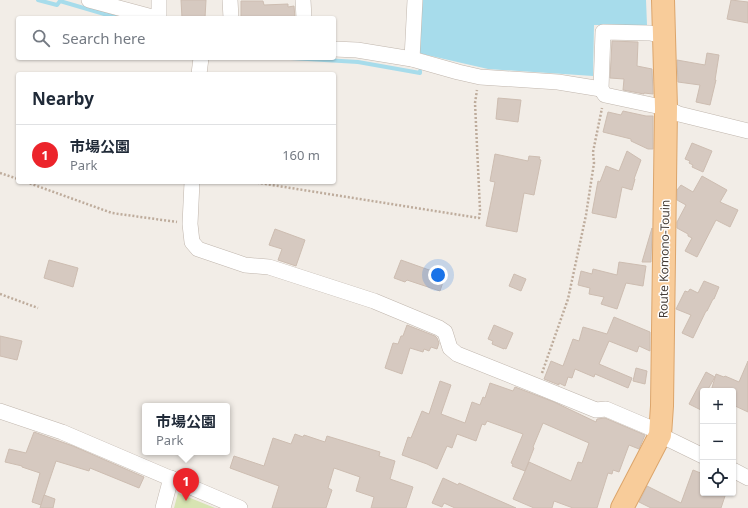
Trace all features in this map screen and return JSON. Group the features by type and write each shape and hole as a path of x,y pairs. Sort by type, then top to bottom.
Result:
{"main road":[{"name":"Route Komono-Touin","path":"622,508 660,433 662,406 666,108 663,0"}],"street":[{"path":"89,0 150,16"},
{"path":"158,16 159,0"},
{"path":"230,0 230,16"},
{"path":"303,0 304,16"},
{"path":"412,59 414,0"},
{"path":"603,92 603,32 650,33 664,36"},
{"path":"336,49 357,50 412,59 480,77 558,82 666,108 679,114 748,131"},
{"path":"199,72 200,60"},
{"path":"192,184 190,224 192,242 198,249 245,265 270,266 374,301 439,328 445,332 450,348 457,354 596,410 606,409 660,433 700,454"},
{"path":"0,411 62,432 240,508"},
{"path":"736,472 748,478"},
{"path":"163,508 172,478"}],"path":[{"path":"266,184 480,218 475,103 480,77"},
{"path":"537,386 568,299 586,215 603,92"},
{"path":"0,173 16,178"},
{"path":"32,184 112,213 190,224"},
{"path":"0,294 38,308"}],"green space":[{"path":"178,493 215,508 174,508"}],"water":[{"path":"420,0 646,0 647,25 594,25 593,76 488,69 418,53"}],"building":[{"path":"181,0 206,0 205,16 182,16"},
{"path":"731,0 748,2 748,23 727,19"},
{"path":"241,1 263,1 264,5 288,4 288,7 294,6 295,16 241,16"},
{"path":"612,41 638,42 637,66 652,69 653,94 623,90 624,79 610,78"},
{"path":"707,53 719,55 716,80 710,105 696,102 700,85 678,82 677,60 705,65"},
{"path":"498,98 521,100 518,122 496,119"},
{"path":"623,111 653,116 653,149 648,149 631,141 631,139 603,132 608,112 621,115"},
{"path":"692,143 712,151 703,172 692,167 693,165 689,163 690,161 685,159"},
{"path":"627,151 641,160 634,179 632,190 622,187 616,218 592,213 598,181 600,182 606,166 619,171"},
{"path":"495,154 528,161 529,156 540,157 539,159 541,160 534,195 524,193 517,232 486,226 495,182 490,181"},
{"path":"702,176 727,190 720,202 738,210 730,227 716,220 697,257 685,251 692,238 677,228 677,222 686,205 677,200 677,190 681,185 693,192"},
{"path":"652,228 651,262 642,262"},
{"path":"275,229 305,240 296,266 278,260 282,249 269,245"},
{"path":"49,260 78,268 73,287 44,278"},
{"path":"401,260 432,271 433,268 446,273 440,291 407,280 405,282 394,278"},
{"path":"619,262 646,266 643,286 626,283 617,309 601,304 604,297 589,294 590,288 578,285 581,271 592,274 593,269 617,275"},
{"path":"514,274 526,279 521,291 509,286"},
{"path":"704,281 719,287 693,338 682,333 691,315 676,309 685,291 688,292 690,289 698,293"},
{"path":"614,317 650,332 650,351 639,346 637,352 609,341 599,364 632,378 628,388 595,374 594,377 575,369 572,378 568,377 565,386 544,379 551,361 563,366 573,339 579,341 583,327 607,334"},
{"path":"407,325 435,336 439,343 437,349 431,347 429,351 424,349 423,352 410,348 402,374 385,368 393,343 398,344"},
{"path":"494,325 513,333 506,349 492,344 493,341 488,339"},
{"path":"0,336 22,341 17,360 0,356"},
{"path":"748,361 748,412 736,406 736,388 712,388 716,374 739,382"},
{"path":"636,368 647,371 645,384 633,381"},
{"path":"706,372 715,377 709,388 700,388 700,410 689,404"},
{"path":"440,381 451,385 441,414 465,423 472,402 480,405 483,397 485,398 490,383 513,391 515,387 554,402 596,422 597,419 605,418 645,435 639,449 629,445 619,472 613,470 612,474 608,473 597,508 573,508 554,501 552,508 534,508 513,499 529,462 571,481 578,462 582,463 589,443 543,423 525,471 512,466 513,464 511,463 523,434 487,421 485,425 482,424 476,441 457,434 452,448 447,446 437,469 402,455 408,437 411,438 422,411 429,414"},
{"path":"34,432 73,446 144,477 139,488 90,468 89,471 56,461 41,505 32,502 40,473 22,466 5,462 9,449 26,453"},
{"path":"295,434 303,437 304,435 325,442 327,436 380,452 379,456 395,461 390,479 413,487 406,508 371,508 374,497 356,491 360,477 334,468 328,488 332,490 326,508 272,508 279,486 230,468 234,456 264,466 273,438 291,444"},
{"path":"693,470 700,473 700,496 725,496 721,508 651,508 639,502 647,486 681,503"},
{"path":"443,478 458,485 459,483 516,508 455,508 444,503 442,507 432,503"},
{"path":"44,495 55,499 53,508 40,508"}],"waterway":[{"path":"38,0 57,5 60,1 111,16"},
{"path":"324,60 358,62 420,73 420,71"}],"place":[{"name":"市場公園","path":"186,501"}]}
